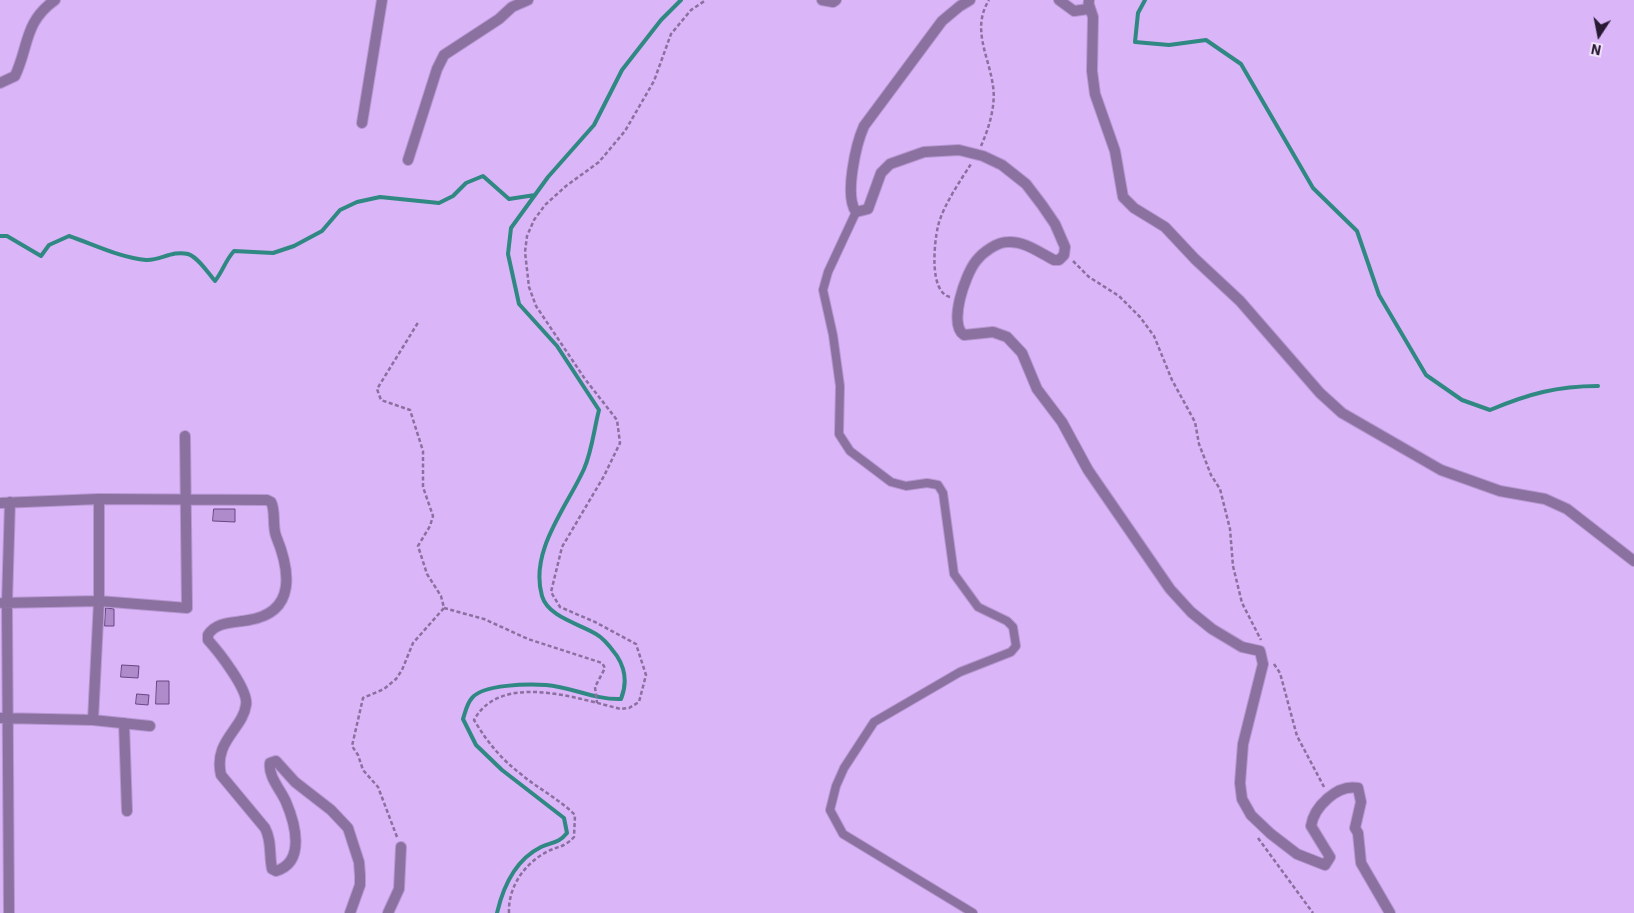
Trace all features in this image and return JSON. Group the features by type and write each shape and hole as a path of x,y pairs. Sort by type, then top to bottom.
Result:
{"street":[{"path":"0,83 15,76 31,25 43,8 55,0"},
{"path":"362,123 381,0"},
{"path":"408,160 437,69 444,55 499,19 512,7 528,0"},
{"path":"822,0 833,2 836,0"},
{"path":"970,0 942,21 864,126 859,136 853,170 851,201 856,212 868,209 881,173 890,164 924,152 960,150 983,156 1002,164 1026,184 1055,224 1065,247 1064,255 1059,260 1054,260 1025,244 1010,242 1001,243 989,250 976,260 968,275 960,300 957,324 960,332 964,335 993,332 1007,337 1022,353 1037,389 1062,422 1088,470 1170,589 1190,612 1212,629 1242,646 1261,647 1263,664 1243,744 1240,783 1242,799 1251,815 1297,854 1325,865 1330,857 1311,826 1314,816 1328,797 1352,787 1358,788 1361,794 1355,828 1358,834 1361,863 1390,913"},
{"path":"1059,0 1074,11 1084,10 1089,3"},
{"path":"1089,3 1093,17 1092,72 1095,94 1115,151 1122,197 1134,208 1165,227 1240,301 1320,393 1342,413 1441,470 1500,492 1545,499 1567,509 1634,561"},
{"path":"3,603 99,601 187,608 185,436"},
{"path":"93,720 99,601 98,499"},
{"path":"9,913 4,809 3,603 5,502 187,499 267,500 273,505 275,533 284,554 286,596 280,607 271,612 250,620 234,621 216,626 208,635 208,640 244,691 246,705 225,743 218,765 221,775 265,828 269,836 272,869 276,871 284,868 291,860 297,840 286,801 272,775 270,763 276,761 294,782 343,821 352,839 359,862 360,885 350,913"},
{"path":"4,718 93,720 150,726"},
{"path":"124,723 127,811"},
{"path":"388,913 398,889 401,847"}],"lane":[{"path":"856,212 828,272 823,290 833,335 840,386 839,434 850,451 890,482 906,486 927,483 938,485 944,493 954,574 978,607 1007,621 1013,627 1016,646 1011,652 960,672 874,722 844,768 836,786 830,810 843,834 973,913"}],"path":[{"path":"509,913 510,899 518,878 524,870 545,852 565,846 574,837 574,815 566,806 523,776 490,746 474,720 481,708 508,694 546,693 621,709 629,708 639,702 646,675 639,649 624,637 560,607 551,592 562,548 604,476 620,443 617,420 584,379 536,306 529,288 526,252 527,236 534,220 545,205 566,186 599,162 625,130 654,81 671,34 691,10 706,0"},
{"path":"1064,255 1090,277 1119,296 1140,317 1154,336 1172,380 1195,422 1199,444 1211,475 1220,489 1230,529 1234,566 1242,603 1261,647 1280,673 1297,736 1328,797"},
{"path":"419,321 377,389 381,400 410,410 415,420 424,451 423,487 433,516 430,526 418,546 427,574 441,596 444,608"},
{"path":"444,608 484,619 528,639 602,663 605,668 595,687 597,703"},
{"path":"401,847 378,787 363,770 352,746 353,737 363,698 384,689 396,679 413,643 444,608"},
{"path":"1251,815 1257,837 1313,913"}],"building":[{"path":"214,509 235,509 235,522 213,521"},
{"path":"106,608 114,609 114,626 105,626"},
{"path":"122,665 139,666 138,678 121,677"},
{"path":"157,681 169,681 169,704 156,704"},
{"path":"137,694 149,695 148,705 136,704"}],"waterway":[{"path":"497,913 507,884 517,867 532,853 541,847 558,841 567,833 564,818 502,770 476,745 463,719 466,708 472,698 478,693 496,687 507,686 556,686 602,698 621,699 625,682 620,661 605,641 589,630 558,615 545,603 542,596 539,579 545,546 587,462 599,410 557,346 519,304 508,254 511,228 548,177 594,125 622,70 661,20 681,0"},
{"path":"1145,0 1138,13 1135,42 1169,45 1206,40 1241,64 1313,188 1357,231 1379,295 1426,375 1462,400 1490,410 1556,389 1598,386"},
{"path":"0,236 7,236 41,256 49,245 69,236 136,259 151,260 177,253 188,254 199,262 215,281 234,251 273,253 294,246 322,231 340,210 357,202 380,197 439,203 453,196 466,183 483,176 509,199 535,195"}]}
